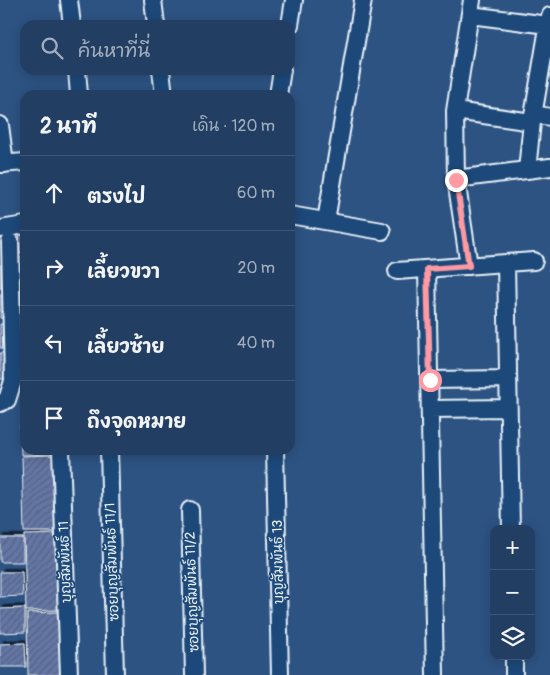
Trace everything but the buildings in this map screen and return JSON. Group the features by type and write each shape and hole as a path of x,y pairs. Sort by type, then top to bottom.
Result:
{"street":[{"path":"69,0 71,20"},
{"path":"153,0 155,20"},
{"path":"291,20 294,0"},
{"path":"326,221 363,0"},
{"path":"469,266 456,180 455,111 471,8 549,20 533,118 527,170"},
{"path":"77,75 79,90"},
{"path":"162,75 163,90"},
{"path":"279,90 281,75"},
{"path":"455,111 533,118 550,117"},
{"path":"0,125 2,164 20,162"},
{"path":"456,180 550,167"},
{"path":"295,216 382,231"},
{"path":"0,229 20,226"},
{"path":"0,403 7,400 13,382 10,242"},
{"path":"397,271 534,261"},
{"path":"506,264 510,525"},
{"path":"427,269 435,675"},
{"path":"430,380 507,379"},
{"path":"430,409 507,408"},
{"name":"บุญสัมพันธ์ 11","path":"61,455 69,675"},
{"name":"ซอยบุญสัมพันธ์ 11/1","path":"109,455 115,675"},
{"name":"บุญสัมพันธ์ 13","path":"275,455 280,675"},
{"name":"ซอยบุญสัมพันธ์ 11/2","path":"190,510 194,675"},
{"path":"514,660 514,675"}],"route":[{"path":"430,380 427,269 469,266 456,180"}]}
